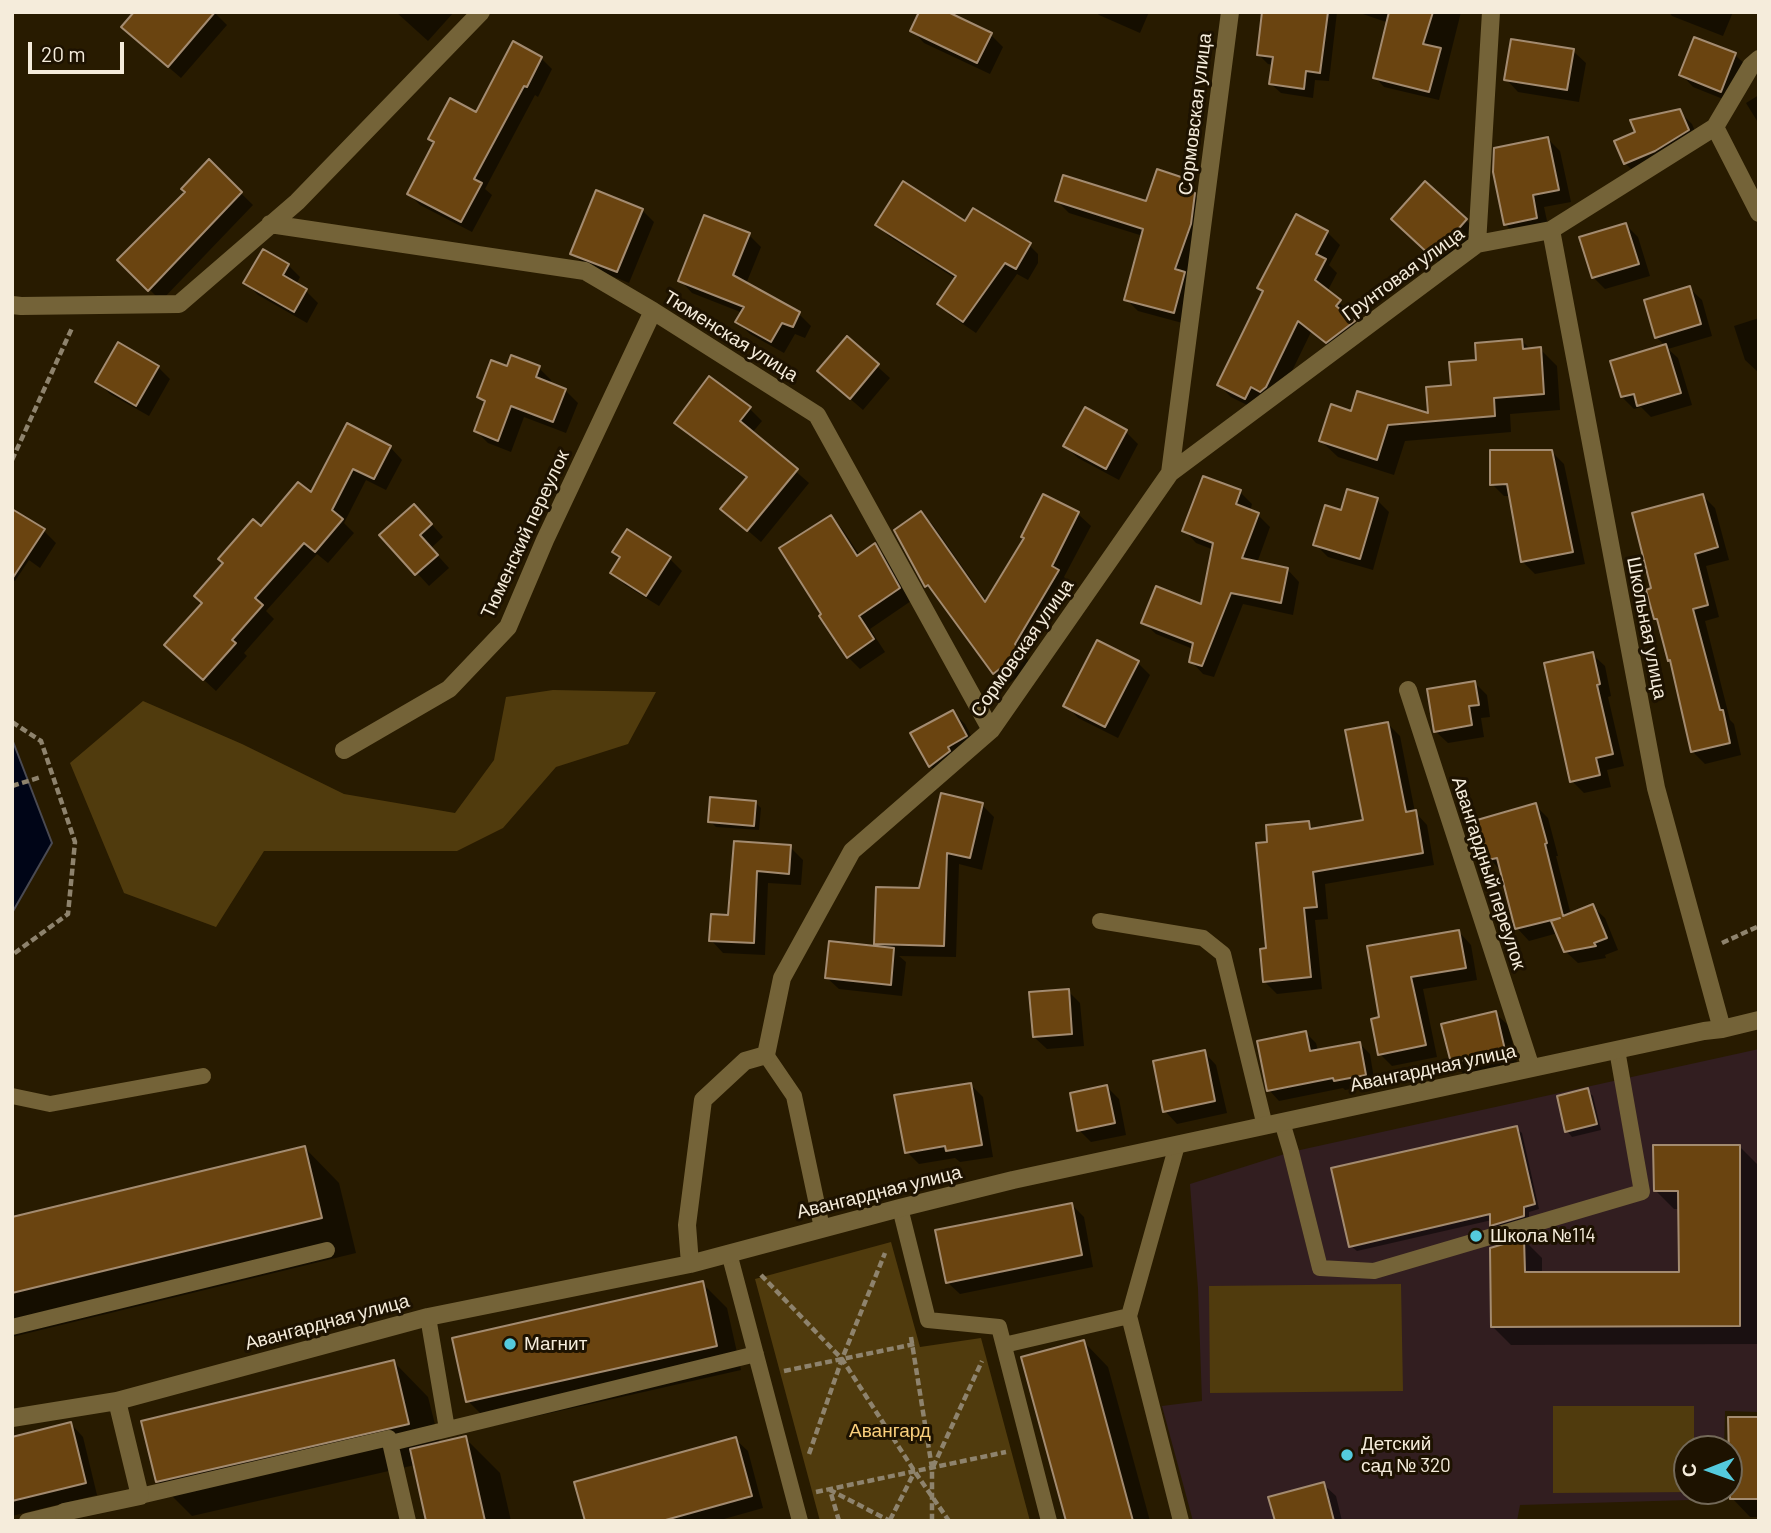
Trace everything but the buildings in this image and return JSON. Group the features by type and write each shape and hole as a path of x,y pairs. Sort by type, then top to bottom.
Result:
{"street":[{"path":"12,305 179,304 297,202 481,12"},
{"name":"Сормовская улица","path":"766,1055 782,978 852,851 991,730 1170,473 1230,12"},
{"path":"1477,244 1491,12"},
{"name":"Грунтовая улица","path":"1170,473 1477,244 1551,230 1715,127 1751,66 1759,59"},
{"path":"1715,127 1759,213"},
{"name":"Тюменская улица","path":"270,224 585,271 817,415 991,730"},
{"name":"Школьная улица","path":"1551,230 1656,788 1722,1029"},
{"name":"Тюменский переулок","path":"344,750 449,689 508,627 545,540 653,311"},
{"name":"Авангардный переулок","path":"1408,690 1531,1068"},
{"name":"Авангардная улица","path":"12,1418 117,1401 428,1317 691,1264 1013,1180 1759,1020"},
{"path":"691,1264 687,1225 703,1100 746,1061 766,1055"},
{"path":"65,1516 140,1496 117,1401"}],"lane":[{"path":"1100,921 1203,938 1223,954 1273,1124 1291,1152 1320,1268 1374,1271 1642,1192 1617,1050"},
{"path":"766,1055 794,1096 822,1228"},
{"path":"12,1096 50,1104 203,1076"},
{"path":"1177,1145 1129,1315 1181,1521"},
{"path":"900,1208 928,1320 999,1326 1049,1521"},
{"path":"12,1327 327,1250"},
{"path":"729,1253 800,1521"},
{"path":"1004,1345 1129,1315"},
{"path":"428,1317 447,1429"},
{"path":"391,1443 756,1354"},
{"path":"140,1496 389,1438 408,1521"},
{"path":"27,1521 65,1516"}],"path":[{"path":"12,460 83,305"},
{"path":"12,722 41,741 75,842 68,914 12,955"},
{"path":"12,786 41,778"},
{"path":"1701,953 1759,926"},
{"path":"794,1497 842,1359 889,1242"},
{"path":"753,1268 842,1359 949,1521"},
{"path":"932,1468 999,1326"},
{"path":"911,1332 932,1468 932,1521"},
{"path":"762,1376 925,1342"},
{"path":"794,1497 1030,1447"},
{"path":"830,1490 890,1521 915,1472"},
{"path":"830,1490 839,1521"}],"shaded area":[{"name":"Школа №114","path":"1759,1049 1759,1412 1725,1411 1724,1435 1673,1435 1673,1500 1520,1505 1517,1521 1193,1521 1162,1406 1202,1401 1198,1289 1190,1184 1291,1152"}],"green space":[{"path":"553,690 656,692 628,744 556,767 503,828 457,851 264,851 216,927 124,893 70,763 143,701 242,744 344,794 455,813 494,760 506,697"},
{"name":"Авангард","path":"891,1242 920,1347 981,1338 1030,1521 820,1521 755,1279"},
{"path":"1401,1284 1403,1391 1210,1393 1209,1286"},
{"path":"1553,1406 1694,1406 1694,1435 1673,1435 1673,1492 1553,1493"}],"water":[{"path":"12,739 52,843 12,913"}],"place":[{"name":"Школа №114","path":"1476,1236"},
{"name":"Магнит","path":"510,1344"},
{"name":"Детский сад № 320","path":"1347,1455"}]}
